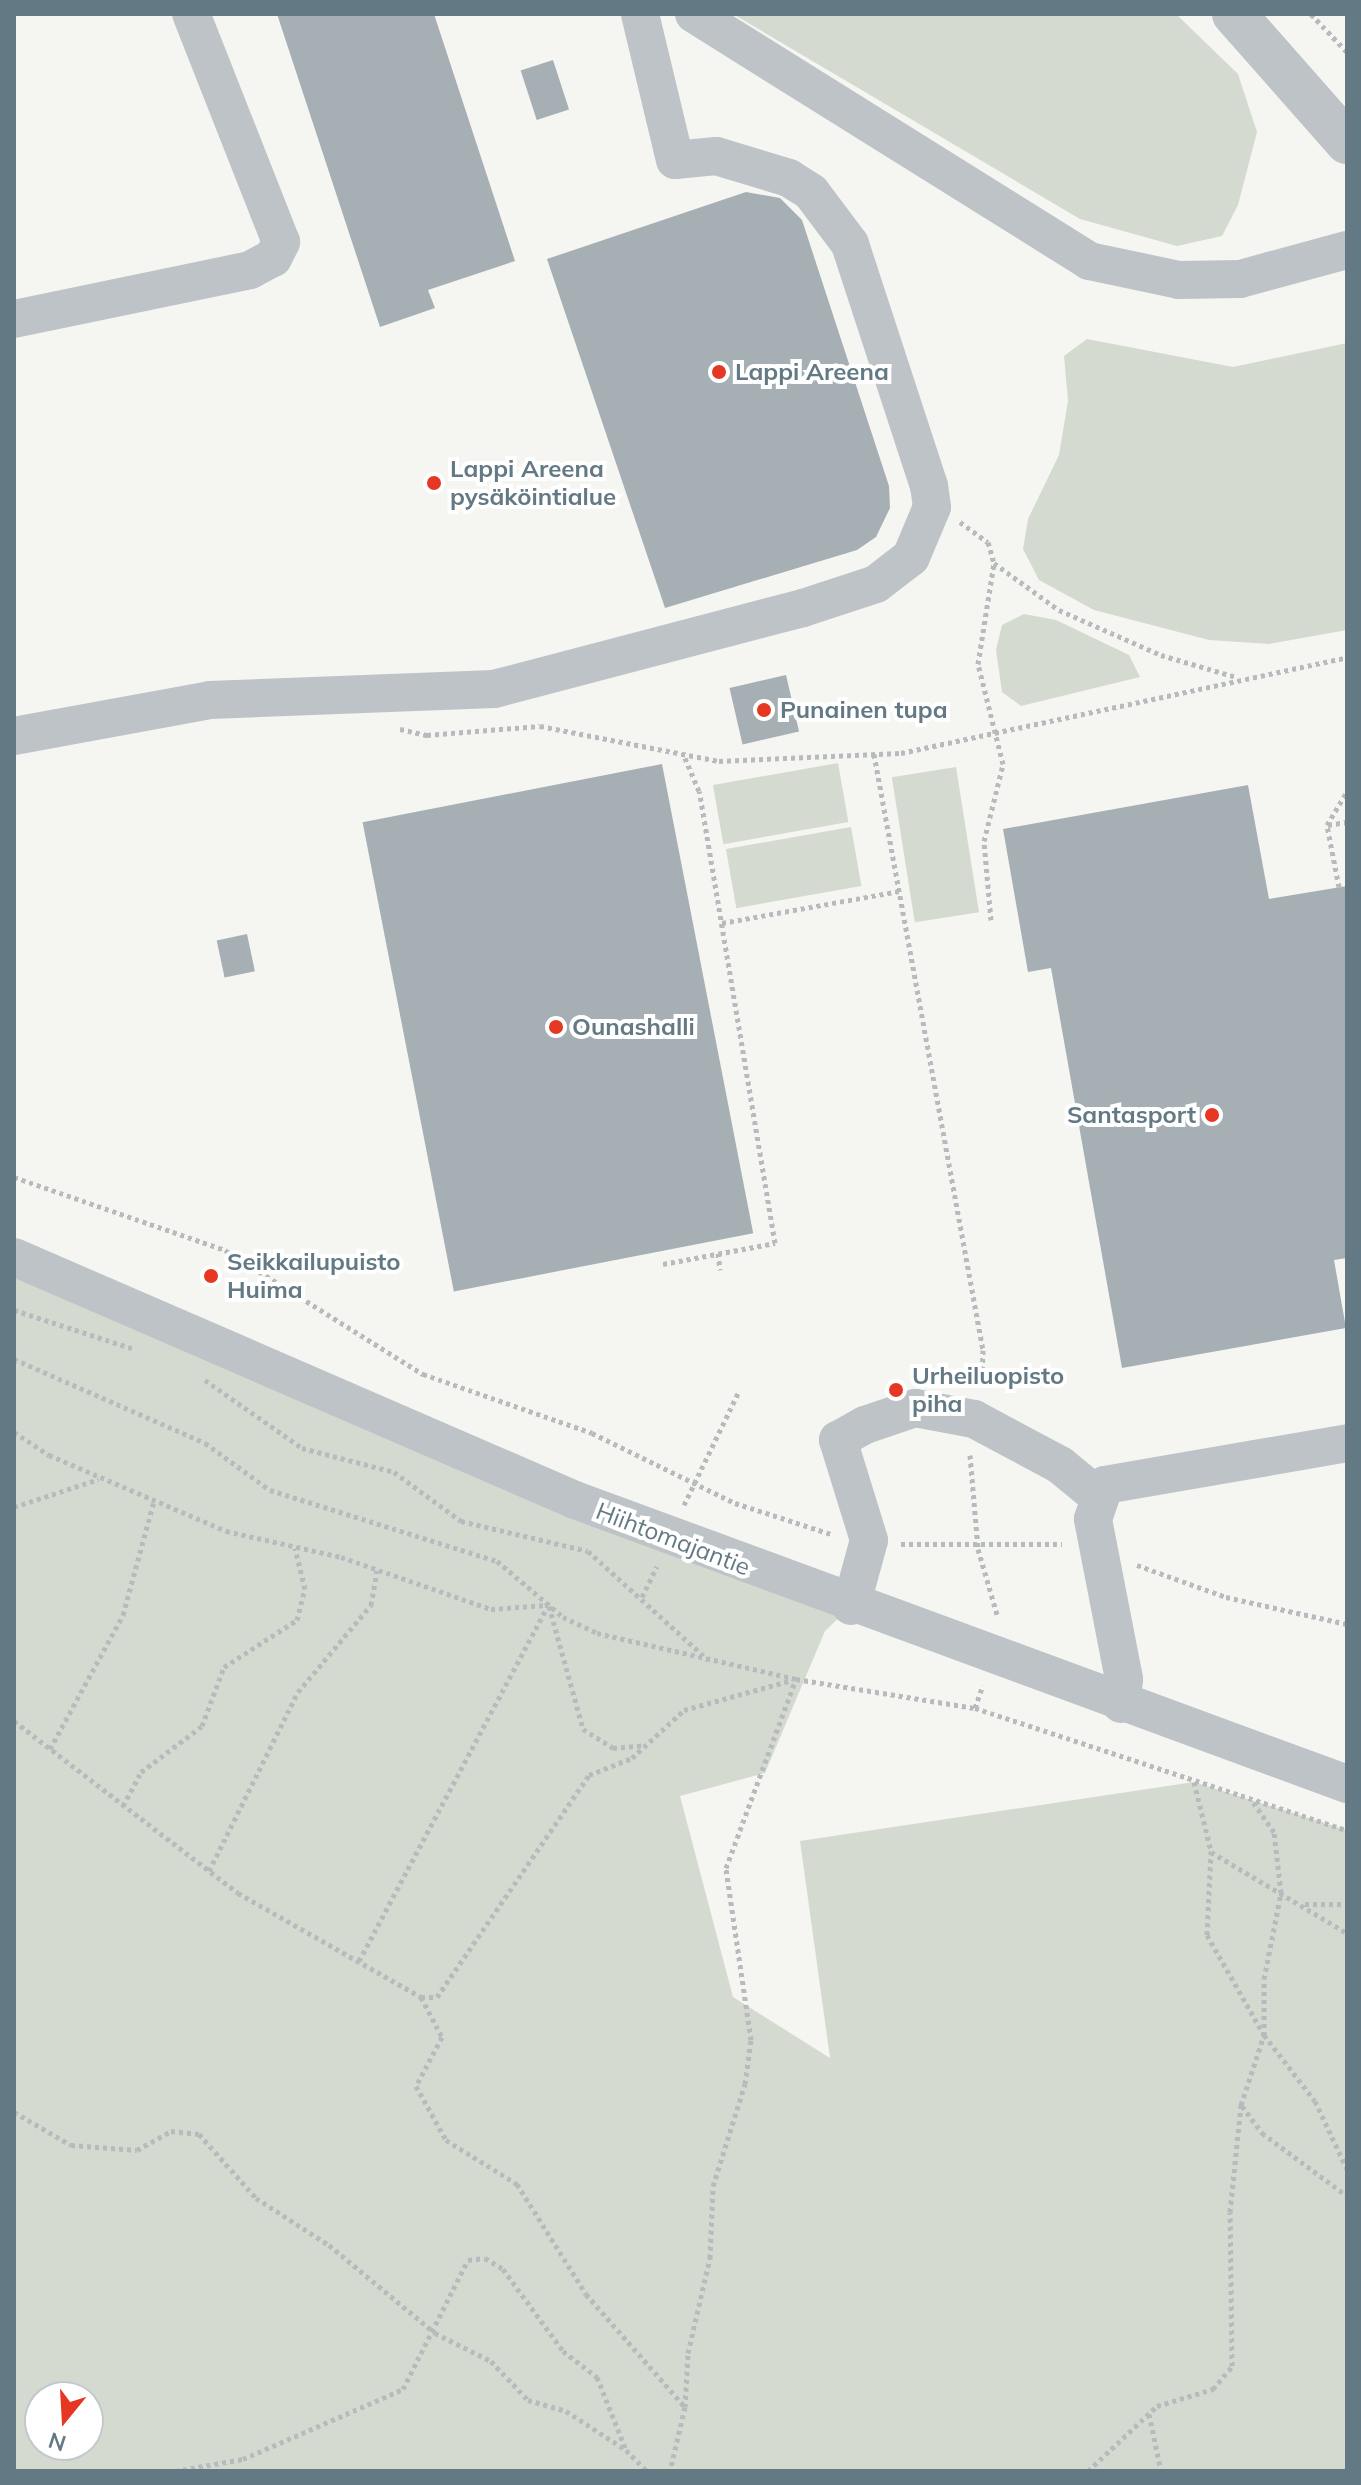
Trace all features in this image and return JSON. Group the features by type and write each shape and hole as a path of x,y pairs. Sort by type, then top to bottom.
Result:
{"street":[{"path":"14,319 250,270 273,258 281,242 191,14"},
{"path":"14,736 210,700 458,694 620,661 876,584 911,557 932,507 850,244 811,192 789,178 716,156 675,160 640,14"},
{"path":"694,14 1089,261 1148,276 1240,279 1347,250"},
{"path":"1234,14 1347,142"},
{"name":"Hiihtomajantie","path":"14,1257 165,1328 671,1537 851,1606 1347,1784"},
{"path":"851,1606 869,1540 838,1440 915,1408 974,1419 1060,1465 1099,1497"},
{"path":"1121,1704 1124,1679 1093,1519 1105,1485 1347,1443"}],"path":[{"path":"1311,14 1347,52"},
{"path":"932,507 988,542 994,563 978,664 1003,764 984,841 991,920"},
{"path":"994,563 1091,625 1237,677"},
{"path":"387,725 427,735 540,726 684,756 874,754 995,732 1237,677 1347,657"},
{"path":"874,754 983,1350 974,1419 978,1549"},
{"path":"663,1264 775,1243 699,791 684,756"},
{"path":"1339,887 1327,825 1347,792"},
{"path":"1327,825 1347,822"},
{"path":"722,923 899,891"},
{"path":"14,1177 225,1250 423,1374 592,1433 765,1514 869,1540 978,1549 1074,1544 1226,1597 1347,1624"},
{"path":"718,1253 720,1270"},
{"path":"14,1310 140,1351"},
{"path":"14,1359 205,1443 270,1490 497,1561 548,1605 597,1633 796,1679 975,1708 1347,1830"},
{"path":"193,1371 302,1448 394,1472 461,1521 588,1551 709,1661"},
{"path":"642,1597 739,1391"},
{"path":"14,1432 99,1479 226,1531 377,1571 491,1609 548,1605"},
{"path":"14,1507 99,1479"},
{"path":"50,1749 123,1615 154,1501"},
{"path":"123,1806 141,1772 197,1734 224,1667 297,1620 305,1589 295,1548"},
{"path":"209,1871 298,1692 371,1605 377,1571"},
{"path":"548,1605 583,1729 613,1748 648,1745"},
{"path":"359,1961 548,1605"},
{"path":"14,1721 209,1871 421,1997 437,1997 448,1986 589,1775 648,1745 684,1710 796,1679"},
{"path":"670,2471 685,2407 688,2353 710,2258 713,2186 745,2084 751,2040 726,1868 796,1679"},
{"path":"1194,1782 1211,1851 1207,1935 1264,2035 1315,2101 1347,2169"},
{"path":"1088,2471 1171,2397 1213,2389 1232,2366 1230,2212 1241,2105 1264,2035 1264,1979 1281,1893 1274,1832 1252,1800"},
{"path":"1211,1851 1304,1904 1347,1933"},
{"path":"1304,1904 1347,1904"},
{"path":"421,1997 442,2037 416,2086 446,2140 517,2184 586,2294 685,2407"},
{"path":"1241,2105 1262,2133 1347,2196"},
{"path":"14,2112 71,2145 137,2150 171,2131 199,2134 256,2198 329,2245 435,2333 491,2361 528,2400 566,2411 626,2450 647,2471"},
{"path":"175,2471 243,2459 264,2444 381,2404 403,2389 435,2333 468,2260 485,2258 503,2269 563,2351 597,2377 626,2450"},
{"path":"1149,2414 1161,2471"}],"shaded area":[{"path":"733,14 1176,14 1238,74 1257,132 1238,205 1222,236 1177,246 1080,219"},
{"path":"1087,339 1233,367 1347,343 1347,630 1269,644 1209,640 1094,610 1039,580 1023,549 1028,519 1059,455 1068,401 1064,356"},
{"path":"1024,614 1056,620 1129,655 1140,677 1021,706 1002,692 996,650 1002,625"},
{"path":"838,763 848,822 723,844 713,785"},
{"path":"956,767 979,912 915,922 892,777"},
{"path":"851,827 861,886 736,908 726,849"},
{"path":"14,1257 851,1606 825,1631 765,1773 680,1796 733,1997 830,2058 800,1841 1194,1782 1347,1830 1347,2471 14,2471"}],"building":[{"path":"277,14 434,14 515,261 428,290 435,308 380,327"},
{"path":"553,60 569,109 537,120 521,71"},
{"name":"Lappi Areena","path":"746,192 780,198 802,220 889,486 890,508 876,537 857,550 665,608 547,259"},
{"name":"Punainen tupa","path":"786,675 799,732 743,745 729,688"},
{"name":"Ounashalli","path":"662,764 753,1233 454,1291 363,822"},
{"name":"Santasport","path":"1248,785 1269,899 1347,886 1347,1258 1334,1260 1346,1328 1122,1368 1051,968 1028,972 1003,829"},
{"path":"247,934 255,971 225,978 217,940"}],"place":[{"name":"Lappi Areena","path":"719,372"},
{"name":"Lappi Areena pysäköintialue","path":"434,483"},
{"name":"Punainen tupa","path":"764,710"},
{"name":"Ounashalli","path":"556,1027"},
{"name":"Santasport","path":"1212,1115"},
{"name":"Seikkailupuisto Huima","path":"211,1276"},
{"name":"Urheiluopisto piha","path":"896,1390"}]}
